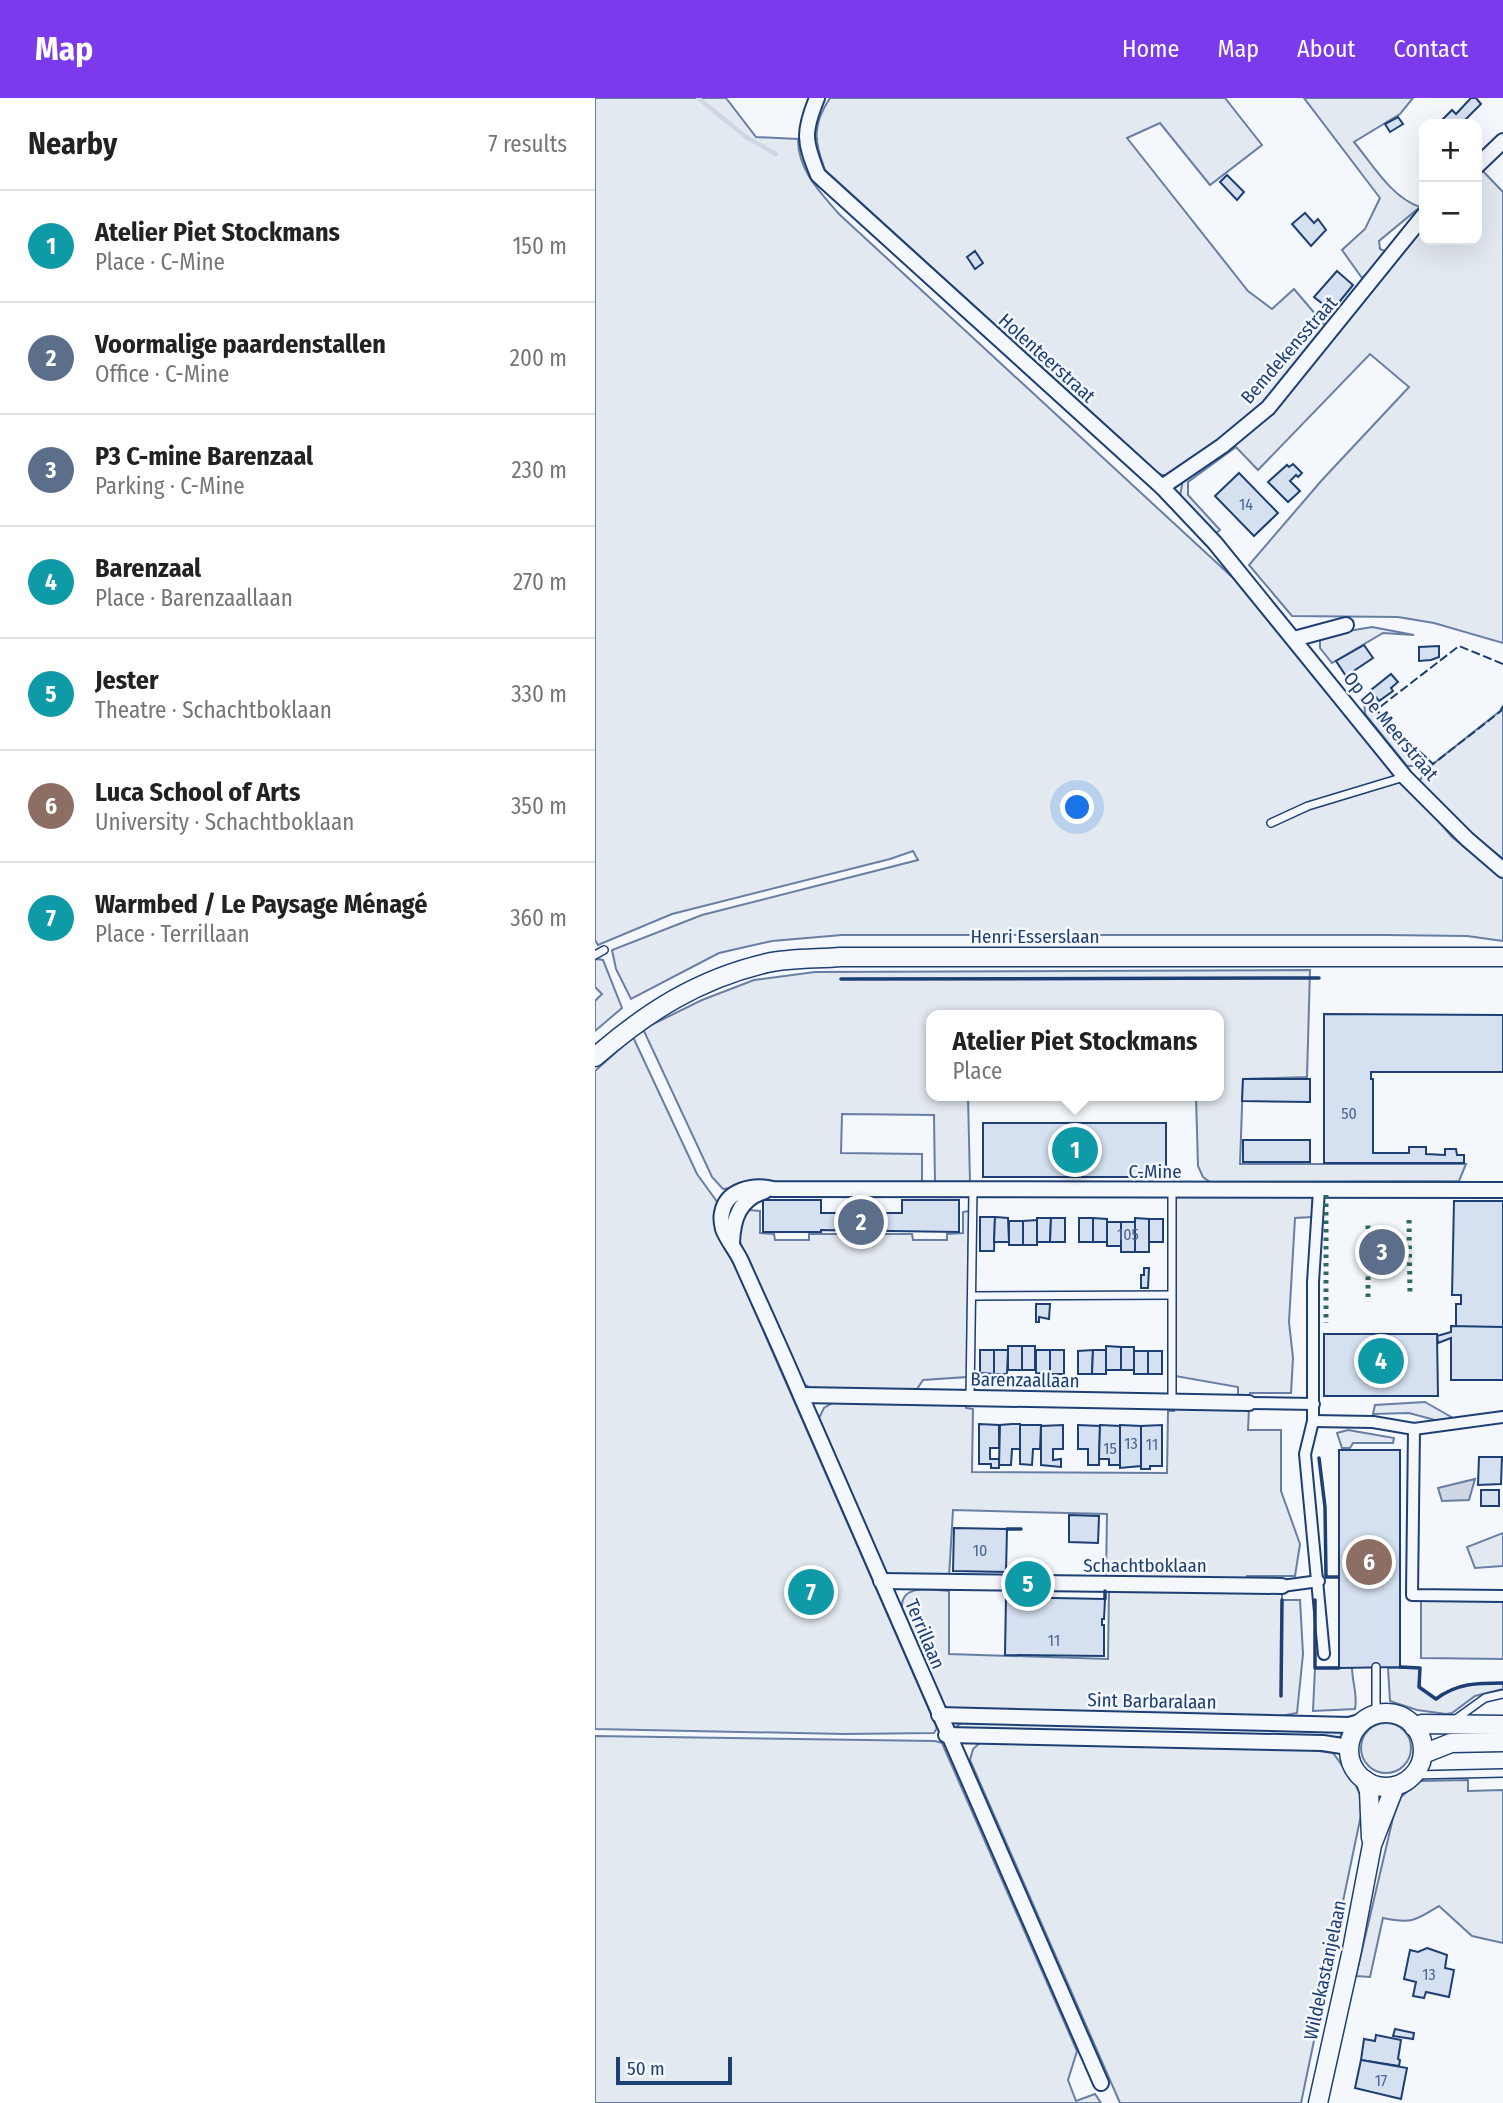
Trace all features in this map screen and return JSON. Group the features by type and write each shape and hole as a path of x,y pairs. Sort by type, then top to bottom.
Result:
{"street":[{"name":"Holenteerstraat","path":"817,98 808,121 806,147 818,175 1161,487 1215,543 1294,639"},
{"path":"1482,161 1503,141"},
{"name":"Bemdekensstraat","path":"1161,487 1222,446 1268,408 1354,305 1419,221"},
{"path":"1294,639 1346,625"},
{"name":"Op De Meerstraat","path":"1294,639 1405,777 1467,839 1503,870"},
{"name":"Henri Esserslaan","path":"595,1058 659,1007 701,984 768,963 841,957 1503,957"},
{"name":"C-Mine","path":"727,1200 747,1188 765,1187 973,1190 1503,1190"},
{"path":"732,1244 734,1218 746,1200 755,1194 773,1189"},
{"path":"1319,1190 1313,1282 1314,1404 1305,1454 1324,1654"},
{"name":"Terrillaan","path":"727,1200 722,1214 723,1228 801,1395 946,1735 1101,2083"},
{"name":"Barenzaallaan","path":"801,1395 1249,1403"},
{"path":"808,1411 836,1397"},
{"path":"1249,1403 1314,1404"},
{"path":"1313,1421 1373,1422 1413,1429 1503,1417"},
{"path":"1413,1429 1412,1595 1503,1596"},
{"name":"Schachtboklaan","path":"881,1581 1282,1586"},
{"path":"1282,1586 1319,1581"},
{"path":"888,1598 914,1583"},
{"path":"1349,1751 1353,1732 1370,1717 1398,1714 1414,1727 1422,1742 1423,1754 1414,1775 1395,1786 1375,1785 1365,1780"},
{"name":"Sint Barbaralaan","path":"939,1715 1349,1725 1370,1717"},
{"path":"1414,1727 1422,1724 1503,1725"},
{"name":"Sint Barbaralaan","path":"946,1735 1323,1743 1342,1746 1349,1751"},
{"path":"1423,1754 1451,1743 1503,1742"},
{"name":"Wildekastanjelaan","path":"1349,1751 1351,1761 1365,1780 1369,1791 1372,1845"},
{"name":"Wildekastanjelaan","path":"1318,2103 1372,1845 1395,1786"}],"lane":[{"path":"1271,823 1308,806 1405,777"},
{"path":"595,955 604,950"},
{"path":"970,1399 973,1190"},
{"path":"1172,1190 1172,1401"},
{"path":"973,1296 1171,1295"},
{"path":"1370,1717 1376,1667"},
{"path":"1450,1724 1473,1704 1503,1694"},
{"path":"1414,1775 1503,1773"}],"shaded area":[{"path":"595,98 726,98 756,137 798,139 806,171 839,214 1257,600 1305,665 1452,837 1503,878 1503,941 1467,936 1386,935 842,935 772,941 719,953 631,999 616,969 612,950 702,915 918,860 913,851 672,914 598,945 595,940"},
{"path":"830,98 1225,98 1262,145 1210,185 1160,123 1127,138 1248,291 1272,309 1294,289 1329,330 1301,367 1240,427 1172,475 1162,475 1147,468 1145,461 825,170 817,133 820,117"},
{"path":"1304,98 1413,98 1400,114 1354,142 1391,188 1419,206 1379,241 1380,249 1390,253 1362,278 1342,250 1365,229 1380,198"},
{"path":"1482,170 1503,192 1503,643 1434,623 1398,617 1292,616 1249,565 1322,480 1409,387 1370,354 1258,470 1236,447 1188,482 1188,495 1220,530 1214,535 1180,496 1183,479 1233,442 1419,225 1419,245 1482,245"},
{"path":"1372,627 1414,635 1383,633 1332,663 1320,648 1320,639 1325,635"},
{"path":"1364,698 1426,758 1416,766 1407,766 1365,714"},
{"path":"1503,706 1503,859 1462,826 1419,781 1433,764"},
{"path":"597,959 603,960 622,1008 595,1031 595,1001 602,994 595,987"},
{"path":"1310,970 1307,1077 1243,1079 1240,1164 1466,1164 1459,1181 1210,1182 1203,1177 1198,1166 1196,1101 1224,1101 1224,1010 926,1010 926,1101 968,1101 970,1183 935,1183 934,1115 842,1114 841,1153 922,1154 922,1183 747,1183 723,1189 712,1177 643,1029 702,1000 754,980 815,972"},
{"path":"633,1037 697,1174 718,1203 718,1227 937,1728 934,1733 595,1729 595,1071"},
{"path":"1175,1195 1313,1195 1312,1217 1295,1218 1289,1322 1293,1358 1291,1393 1250,1393 1249,1397 1238,1397 1238,1387 1175,1376"},
{"path":"749,1210 760,1211 760,1233 774,1234 775,1240 809,1240 809,1234 912,1234 913,1240 947,1240 947,1234 963,1233 963,1212 969,1211 967,1377 923,1380 915,1392 816,1391 802,1383 741,1245 739,1220"},
{"path":"834,1402 966,1405 966,1408 973,1409 972,1472 1167,1473 1168,1411 1174,1411 1174,1408 1249,1408 1248,1430 1281,1430 1281,1491 1300,1544 1295,1576 1247,1576 1246,1580 1106,1578 1107,1514 953,1510 949,1577 893,1576 886,1572 819,1418 824,1408"},
{"path":"1425,1402 1453,1418 1442,1422 1409,1413 1373,1414 1375,1405"},
{"path":"1348,1430 1394,1438 1393,1443 1353,1443 1350,1448 1342,1448 1337,1433"},
{"path":"1475,1479 1469,1500 1442,1501 1438,1488"},
{"path":"1503,1533 1503,1566 1475,1568 1467,1547"},
{"path":"926,1589 949,1591 949,1654 1108,1659 1109,1589 1282,1593 1282,1600 1300,1600 1303,1654 1297,1713 1270,1718 952,1711 942,1704 902,1609 906,1595 911,1592"},
{"path":"1421,1601 1503,1601 1503,1659 1421,1658"},
{"path":"1352,1667 1355,1709 1313,1711 1315,1668"},
{"path":"1388,1668 1420,1668 1419,1687 1436,1699 1468,1685 1503,1683 1503,1689 1475,1696 1452,1713 1417,1710 1390,1701"},
{"path":"962,1723 1343,1729 1340,1737 962,1731 957,1726"},
{"path":"1386,1723 1404,1730 1411,1748 1404,1766 1386,1773 1368,1766 1361,1748 1368,1730"},
{"path":"595,1736 942,1743 1077,2051 1068,2080 1076,2101 1095,2094 1101,2103 595,2103"},
{"path":"982,1741 1269,1744 1333,1753 1355,1783 1360,1795 1361,1815 1301,2103 1120,2103 970,1760 973,1749"},
{"path":"1468,1780 1468,1791 1503,1790 1503,1943 1472,1936 1439,1906 1413,1920 1383,1918 1370,1977 1356,1976 1393,1818 1401,1797 1420,1781"}],"building":[{"path":"1471,98 1476,98 1481,104 1466,119 1443,119 1452,110 1456,114"},
{"path":"1398,117 1403,124 1390,132 1385,124"},
{"path":"1227,175 1244,192 1237,200 1220,182"},
{"path":"1305,213 1314,223 1318,219 1326,230 1311,246 1292,224"},
{"path":"975,251 983,263 975,269 967,257"},
{"path":"1337,271 1353,285 1332,311 1314,297"},
{"path":"1293,464 1302,473 1290,481 1300,491 1288,502 1268,482 1287,465 1289,467"},
{"path":"1239,473 1278,513 1254,536 1215,496"},
{"path":"1364,645 1373,658 1346,676 1336,661"},
{"path":"1439,646 1439,657 1419,661 1419,647"},
{"path":"1391,674 1398,682 1391,688 1393,691 1379,701 1371,690"},
{"path":"1324,1014 1503,1015 1503,1072 1371,1072 1373,1153 1409,1153 1409,1147 1426,1147 1426,1154 1445,1155 1445,1149 1456,1149 1457,1155 1464,1155 1464,1163 1324,1163"},
{"path":"1243,1079 1310,1079 1310,1102 1242,1101"},
{"path":"983,1123 1166,1123 1166,1177 983,1177"},
{"path":"1243,1140 1310,1140 1310,1162 1243,1162"},
{"path":"763,1200 821,1200 821,1213 902,1213 902,1200 959,1200 959,1232 763,1232"},
{"path":"1454,1201 1503,1201 1503,1327 1456,1327 1456,1304 1461,1304 1461,1295 1452,1295"},
{"path":"980,1217 995,1217 994,1251 980,1251"},
{"path":"995,1217 1008,1218 1009,1242 994,1242"},
{"path":"1037,1218 1051,1218 1050,1242 1037,1242"},
{"path":"1051,1218 1065,1218 1065,1242 1050,1242"},
{"path":"1079,1218 1093,1218 1093,1242 1079,1242"},
{"path":"1093,1218 1107,1219 1107,1242 1093,1242"},
{"path":"1135,1218 1149,1219 1149,1252 1135,1252"},
{"path":"1149,1219 1163,1219 1163,1242 1149,1242"},
{"path":"1037,1220 1037,1245 1023,1245 1023,1221"},
{"path":"1009,1221 1023,1221 1023,1245 1009,1245"},
{"path":"1107,1222 1121,1222 1121,1246 1107,1246"},
{"path":"1121,1222 1135,1222 1135,1252 1121,1252"},
{"path":"1144,1268 1149,1268 1148,1288 1141,1288"},
{"path":"1036,1304 1050,1304 1049,1319 1039,1317 1039,1322 1036,1322"},
{"path":"1451,1326 1503,1327 1503,1380 1451,1380 1451,1338 1438,1343 1437,1336 1451,1332"},
{"path":"1324,1334 1437,1334 1438,1396 1324,1396"},
{"path":"1008,1346 1022,1346 1022,1370 1008,1370"},
{"path":"1022,1346 1035,1346 1035,1370 1022,1370"},
{"path":"1106,1346 1121,1347 1121,1370 1106,1370"},
{"path":"1121,1347 1134,1347 1134,1370 1121,1370"},
{"path":"980,1350 994,1350 994,1374 980,1373"},
{"path":"994,1350 1008,1350 1007,1374 994,1374"},
{"path":"1036,1350 1050,1350 1050,1374 1036,1373"},
{"path":"1050,1350 1064,1350 1064,1374 1050,1374"},
{"path":"1093,1350 1092,1374 1078,1374 1078,1351"},
{"path":"1093,1350 1106,1350 1106,1374 1092,1374"},
{"path":"1134,1351 1148,1351 1148,1374 1134,1374"},
{"path":"1148,1351 1162,1351 1162,1374 1148,1374"},
{"path":"979,1424 999,1425 999,1448 990,1448 990,1459 999,1459 999,1468 991,1468 991,1464 979,1464"},
{"path":"1020,1424 1020,1449 1012,1449 1011,1465 999,1465 1000,1425"},
{"path":"1020,1425 1041,1425 1040,1449 1033,1449 1032,1465 1020,1464"},
{"path":"1063,1425 1063,1449 1053,1449 1053,1460 1061,1459 1061,1467 1041,1465 1041,1426"},
{"path":"1078,1425 1100,1426 1099,1465 1088,1465 1088,1449 1078,1449"},
{"path":"1100,1425 1120,1426 1120,1465 1109,1465 1109,1459 1099,1459"},
{"path":"1120,1425 1141,1426 1141,1466 1120,1468"},
{"path":"1162,1425 1162,1466 1141,1469 1141,1426"},
{"path":"1339,1450 1400,1450 1400,1667 1339,1668"},
{"path":"1479,1457 1502,1457 1501,1484 1478,1485"},
{"path":"1481,1490 1499,1490 1499,1506 1481,1506"},
{"path":"1069,1515 1099,1516 1098,1543 1069,1542"},
{"path":"954,1528 1007,1529 1006,1572 953,1571"},
{"path":"1006,1597 1105,1599 1102,1619 1104,1656 1005,1655"},
{"path":"1427,1948 1447,1955 1445,1968 1454,1970 1449,1997 1426,1992 1424,1998 1413,1996 1416,1982 1404,1979 1410,1950 1418,1952"},
{"path":"1395,2029 1414,2033 1413,2039 1393,2036"},
{"path":"1376,2035 1401,2040 1399,2066 1361,2060 1364,2039 1375,2041"},
{"path":"1361,2060 1407,2068 1401,2099 1355,2088"}],"waterway":[{"path":"698,98 746,137 776,154"}],"hedge":[{"path":"1326,1195 1326,1323"},
{"path":"1409,1220 1410,1296"},
{"path":"1368,1222 1368,1297"}],"fence":[{"path":"1503,664 1459,646 1376,710 1433,764 1501,711 1503,705"}],"wall":[{"path":"841,979 1319,978"},
{"path":"1319,1458 1325,1507 1326,1577 1338,1577"},
{"path":"1007,1529 1021,1529"},
{"path":"1105,1591 1105,1599"},
{"path":"1281,1696 1282,1600"},
{"path":"1315,1600 1315,1668 1339,1668"},
{"path":"1400,1667 1420,1668 1419,1687 1436,1699 1460,1687 1503,1683"}],"place":[{"name":"Atelier Piet Stockmans","path":"1075,1150"},
{"name":"Voormalige paardenstallen","path":"861,1222"},
{"name":"P3 C-mine Barenzaal","path":"1382,1252"},
{"name":"Barenzaal","path":"1381,1361"},
{"name":"Luca School of Arts","path":"1369,1562"},
{"name":"Jester","path":"1028,1584"},
{"name":"Warmbed / Le Paysage Ménagé","path":"811,1592"}]}
